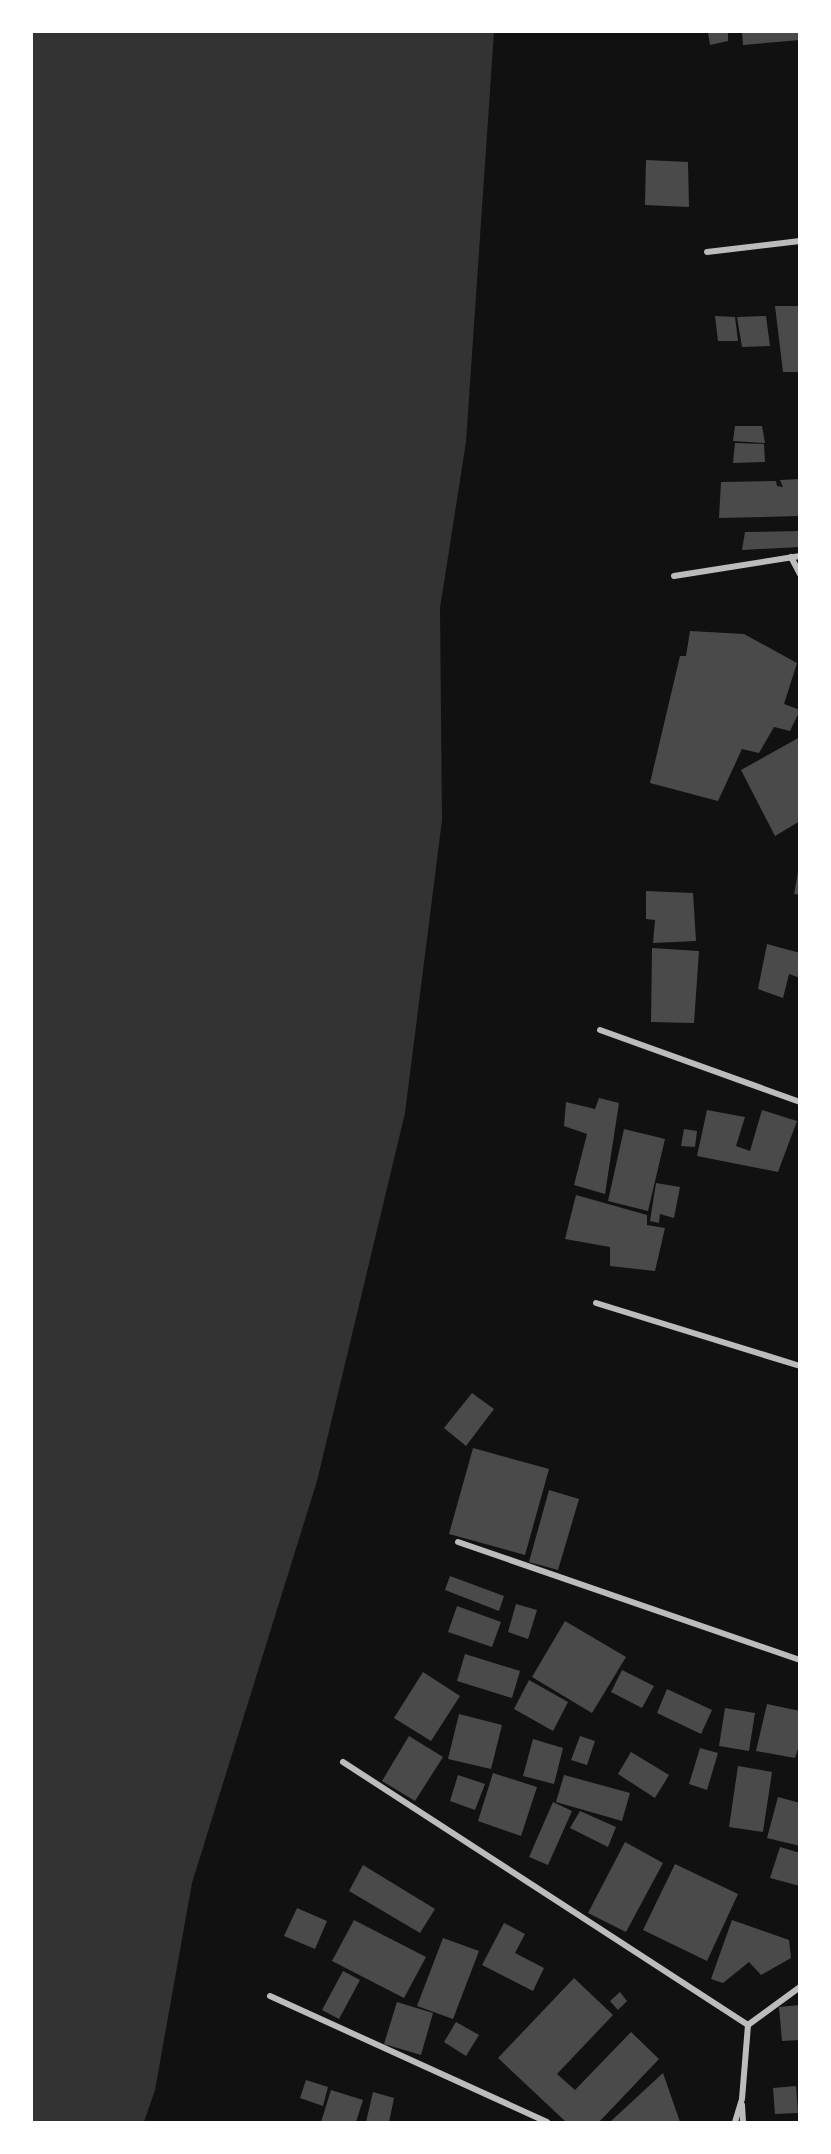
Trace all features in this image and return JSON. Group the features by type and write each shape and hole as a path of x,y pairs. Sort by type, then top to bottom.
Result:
{"street":[{"path":"707,252 800,241"},
{"path":"674,576 800,556"},
{"path":"791,557 800,574"},
{"path":"600,1030 800,1102"},
{"path":"596,1303 800,1366"},
{"path":"458,1542 800,1660"},
{"path":"343,1762 748,2025"},
{"path":"742,2122 748,2025 800,1987"},
{"path":"270,1996 547,2122"},
{"path":"735,2122 742,2098"}],"shaded area":[{"path":"32,32 494,32 466,442 440,608 442,820 405,1113 317,1481 192,1883 155,2090 144,2122 32,2122"}],"building":[{"path":"708,32 728,32 728,41 710,45"},
{"path":"742,32 800,32 800,40 743,45"},
{"path":"646,160 688,162 689,207 645,205"},
{"path":"775,306 800,306 800,372 783,372"},
{"path":"715,316 735,317 738,341 718,341"},
{"path":"766,316 770,346 742,347 737,317"},
{"path":"735,426 762,426 765,443 733,441"},
{"path":"735,443 764,444 765,462 733,463"},
{"path":"800,479 800,516 719,518 721,482 776,481 777,486 783,487 780,480"},
{"path":"800,531 800,547 742,550 745,532"},
{"path":"690,631 744,634 797,663 784,704 800,710 790,731 774,727 759,753 742,749 718,801 650,783 680,656 686,656"},
{"path":"800,737 800,821 775,836 741,770"},
{"path":"798,872 800,895 794,894"},
{"path":"646,891 693,893 696,941 653,943 655,920 646,919"},
{"path":"767,944 800,953 800,978 789,974 783,998 758,989"},
{"path":"652,948 699,951 694,1023 651,1022"},
{"path":"599,1098 619,1103 605,1194 574,1185 587,1134 564,1126 566,1102 595,1109"},
{"path":"707,1110 745,1117 736,1146 750,1151 762,1110 797,1121 778,1172 697,1156"},
{"path":"624,1129 665,1139 648,1211 608,1201"},
{"path":"684,1129 697,1131 695,1147 681,1146"},
{"path":"656,1183 680,1187 674,1218 660,1214 659,1223 650,1221"},
{"path":"576,1195 647,1215 647,1225 665,1228 655,1271 610,1266 610,1247 565,1239"},
{"path":"472,1393 494,1409 466,1446 444,1428"},
{"path":"473,1448 549,1469 525,1555 449,1534"},
{"path":"549,1490 579,1499 558,1570 529,1562"},
{"path":"450,1576 504,1596 499,1611 445,1590"},
{"path":"516,1604 537,1610 528,1639 508,1632"},
{"path":"457,1606 501,1622 492,1647 448,1632"},
{"path":"565,1621 626,1657 592,1713 532,1677"},
{"path":"465,1654 520,1671 512,1698 457,1681"},
{"path":"622,1670 654,1686 642,1708 611,1692"},
{"path":"423,1672 460,1696 431,1741 394,1718"},
{"path":"529,1680 568,1702 553,1731 514,1709"},
{"path":"667,1689 712,1710 701,1734 657,1713"},
{"path":"767,1704 800,1711 800,1743 795,1758 756,1751"},
{"path":"725,1708 755,1713 749,1751 719,1746"},
{"path":"459,1714 502,1725 491,1769 448,1759"},
{"path":"409,1736 443,1757 415,1801 382,1781"},
{"path":"580,1736 595,1741 587,1765 571,1760"},
{"path":"533,1739 563,1748 554,1784 523,1776"},
{"path":"700,1748 718,1753 707,1790 689,1784"},
{"path":"631,1752 669,1775 655,1798 618,1774"},
{"path":"738,1766 772,1772 763,1832 729,1827"},
{"path":"493,1773 537,1787 521,1836 478,1821"},
{"path":"458,1775 485,1784 475,1810 450,1801"},
{"path":"564,1775 630,1793 622,1821 556,1802"},
{"path":"778,1797 800,1803 800,1846 767,1838"},
{"path":"553,1802 572,1811 548,1865 529,1857"},
{"path":"580,1811 616,1827 608,1847 570,1828"},
{"path":"625,1842 663,1863 626,1932 588,1913"},
{"path":"780,1847 800,1853 800,1886 770,1878"},
{"path":"675,1864 738,1894 707,1961 643,1930"},
{"path":"363,1865 435,1909 420,1933 349,1891"},
{"path":"297,1908 327,1921 315,1949 284,1936"},
{"path":"354,1920 426,1957 404,1998 332,1961"},
{"path":"732,1920 789,1940 791,1958 761,1975 749,1962 723,1983 711,1979"},
{"path":"504,1923 525,1934 515,1953 544,1968 533,1991 482,1965"},
{"path":"443,1938 479,1951 453,2019 417,2006"},
{"path":"343,1971 360,1980 339,2019 322,2010"},
{"path":"574,1978 613,2015 557,2074 575,2090 631,2032 659,2059 599,2122 566,2122 498,2058"},
{"path":"620,1992 627,2001 618,2010 610,2001"},
{"path":"397,2002 433,2013 421,2055 384,2044"},
{"path":"800,2005 800,2040 782,2041 779,2007"},
{"path":"456,2022 479,2035 466,2056 444,2042"},
{"path":"663,2073 680,2122 610,2122"},
{"path":"306,2080 328,2087 323,2106 300,2098"},
{"path":"796,2086 798,2113 775,2114 773,2088"},
{"path":"331,2090 363,2100 356,2122 321,2122"},
{"path":"373,2092 394,2098 389,2122 366,2122"}]}
